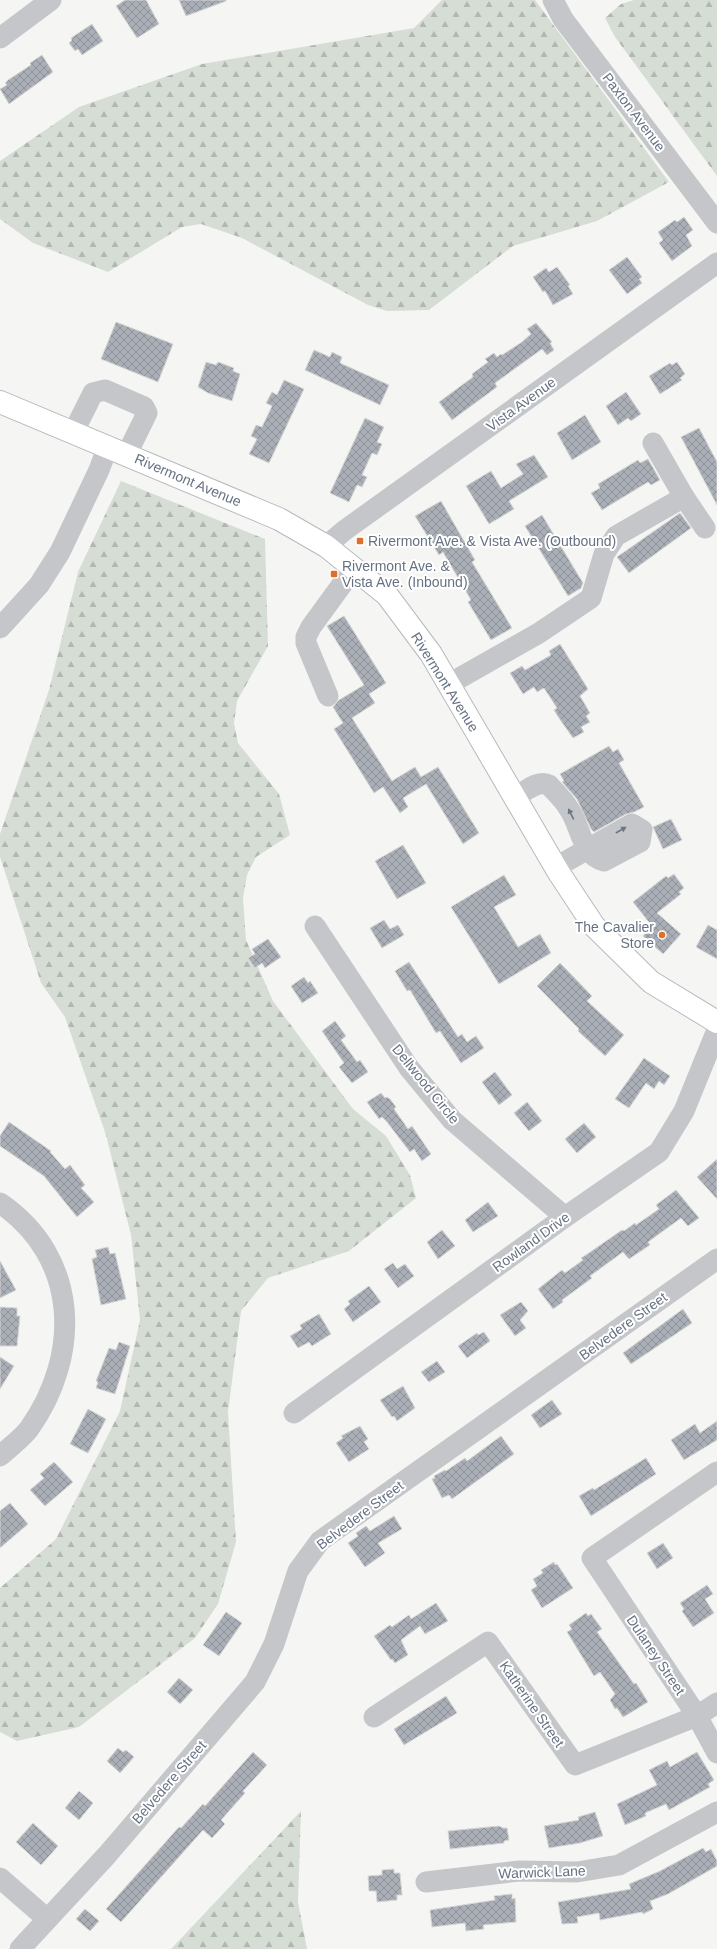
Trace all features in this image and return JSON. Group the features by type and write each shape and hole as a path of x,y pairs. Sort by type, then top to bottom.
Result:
{"main road":[{"name":"Rivermont Avenue","path":"0,402 279,519 326,546 387,595 431,654 556,867 594,926 651,982 717,1022"}],"street":[{"path":"0,38 51,0"},
{"name":"Paxton Avenue","path":"553,0 563,19 717,223"},
{"name":"Vista Avenue","path":"326,546 345,530 717,264"},
{"path":"0,628 39,585 60,552 99,470 147,414 144,406 105,390 93,393 73,432"},
{"path":"653,443 684,497 705,528"},
{"path":"449,684 539,633 591,598 604,554 616,536 684,497"},
{"path":"328,696 306,643 306,637 311,627 354,568"},
{"path":"515,797 540,783 545,783 549,785 570,810 588,850 556,867"},
{"name":"Dellwood Circle","path":"315,926 409,1068 452,1120 565,1217"},
{"name":"Rowland Drive","path":"294,1413 565,1217 659,1152 684,1111 717,1030"},
{"path":"0,1203 18,1216 43,1245 56,1270 62,1291 65,1320 60,1360 44,1402 28,1430 0,1456"},
{"name":"Belvedere Street","path":"20,1949 46,1918 107,1855 255,1682 274,1644 298,1571 320,1541 717,1259"},
{"name":"Dulaney Street","path":"717,1472 592,1558 697,1716 717,1753"},
{"name":"Katherine Street","path":"374,1717 488,1642 575,1765 697,1716"},
{"path":"697,1716 717,1703"},
{"name":"Warwick Lane","path":"426,1882 519,1871 577,1872 619,1865 717,1812"},
{"path":"0,1878 46,1918"}],"green space":[{"path":"442,0 535,0 669,182 597,221 513,246 429,310 387,311 368,305 242,238 201,224 182,227 108,272 33,243 0,219 0,161 79,107 202,64 414,28"},
{"path":"634,0 717,0 717,176 615,37 605,18 621,4"},
{"path":"121,481 265,539 268,646 237,701 234,723 238,743 279,794 290,835 256,857 247,875 243,898 246,940 273,1001 353,1109 386,1136 410,1175 416,1198 349,1251 268,1278 241,1311 228,1412 236,1542 218,1604 195,1638 79,1727 17,1741 0,1732 0,1588 56,1539 120,1411 140,1320 131,1235 106,1135 65,1017 41,983 0,857 0,834 49,690 78,572"},
{"path":"301,1811 298,1902 307,1949 171,1949"}],"building":[{"path":"125,0 146,0 159,24 137,38 116,6"},
{"path":"179,0 226,0 226,1 186,16"},
{"path":"92,24 103,41 82,55 78,49 75,51 69,43 72,40 71,38"},
{"path":"42,55 53,72 9,104 0,89 7,85 5,83 8,80 31,65 30,63"},
{"path":"684,217 693,230 686,235 692,246 672,261 659,243 663,240 658,232 675,220 677,222"},
{"path":"627,257 642,277 639,279 642,283 627,294 609,270"},
{"path":"557,267 570,285 568,286 573,294 553,305 545,291 543,292 533,277 546,268 549,272"},
{"path":"116,322 173,344 158,382 101,359"},
{"path":"536,323 552,342 550,343 554,350 547,355 542,349 495,383 497,387 452,420 439,402 473,377 472,374 488,362 485,359 494,353 497,357 501,354 502,355 522,342 531,334 527,329"},
{"path":"314,350 330,357 332,352 342,357 340,363 389,385 380,405 305,370"},
{"path":"206,362 216,365 218,362 234,368 233,371 240,374 232,401 208,393 198,387"},
{"path":"677,362 685,374 680,378 682,380 660,394 649,376 670,363 672,365"},
{"path":"284,380 304,389 269,463 249,454 257,439 251,436 256,425 262,427 272,406 266,403 272,392 277,395"},
{"path":"626,392 641,414 631,421 628,418 618,425 606,406"},
{"path":"585,415 601,442 572,460 557,433"},
{"path":"365,418 384,427 377,442 382,444 377,455 372,453 362,475 367,477 362,487 357,485 349,502 330,493"},
{"path":"699,428 717,462 717,505 681,437"},
{"path":"534,455 548,477 509,501 514,509 489,524 466,486 491,471 501,488 523,474 516,464"},
{"path":"648,459 660,480 651,485 648,482 602,510 591,493 600,488 598,484 638,460 640,463"},
{"path":"441,501 475,560 472,562 512,628 491,640 468,602 471,600 443,552 439,555 415,516"},
{"path":"680,513 691,528 629,573 617,557"},
{"path":"542,515 583,583 581,588 568,596 525,526"},
{"path":"344,616 386,683 369,694 375,703 352,718 392,781 415,767 421,777 438,767 479,833 463,844 426,784 403,798 408,807 400,813 383,787 374,793 334,729 343,723 333,707 339,700 364,685 327,626"},
{"path":"560,644 588,689 580,696 590,713 586,716 590,722 581,727 584,732 573,738 554,710 557,708 544,688 537,692 534,687 523,694 510,673 522,666 525,670 551,655 549,651"},
{"path":"609,746 613,752 618,749 624,760 619,763 644,807 626,814 594,832 591,829 577,799 562,782 564,781 560,774"},
{"path":"671,819 682,840 663,849 653,827"},
{"path":"403,845 426,883 397,899 375,861"},
{"path":"674,874 684,888 679,892 681,894 657,913 681,934 663,954 643,936 652,926 633,902 666,876 668,878"},
{"path":"504,875 516,895 494,907 518,947 540,934 551,953 499,984 451,907"},
{"path":"384,920 390,929 398,925 404,935 382,948 370,928"},
{"path":"708,925 717,930 717,959 696,947"},
{"path":"268,939 281,957 265,968 262,963 255,968 248,958 255,954 252,949"},
{"path":"409,962 458,1037 462,1034 467,1042 476,1036 484,1048 461,1063 440,1031 436,1033 410,990 407,991 395,971"},
{"path":"560,963 592,996 587,1001 624,1035 605,1056 578,1031 579,1029 537,986"},
{"path":"304,977 308,983 310,981 318,993 302,1003 291,986"},
{"path":"335,1021 346,1036 341,1040 357,1062 360,1060 368,1072 352,1083 339,1067 344,1063 322,1031"},
{"path":"644,1058 670,1076 664,1085 659,1081 654,1089 646,1083 629,1108 615,1099"},
{"path":"495,1072 512,1095 499,1105 482,1082"},
{"path":"381,1093 385,1098 387,1097 390,1099 396,1107 394,1109 408,1129 412,1126 431,1154 422,1161 414,1149 410,1152 382,1117 379,1119 367,1102"},
{"path":"527,1102 542,1121 529,1131 514,1113"},
{"path":"9,1122 51,1151 50,1152 65,1169 70,1165 85,1185 81,1188 94,1202 77,1217 44,1176 0,1146 0,1136"},
{"path":"584,1123 596,1137 577,1153 565,1139"},
{"path":"717,1159 717,1199 697,1177"},
{"path":"676,1190 699,1218 688,1226 681,1218 648,1242 650,1245 629,1259 623,1252 590,1276 592,1278 562,1300 563,1302 553,1309 538,1289 562,1270 565,1273 583,1260 581,1258 622,1230 624,1231 635,1223 636,1225 659,1209 656,1205"},
{"path":"488,1202 498,1216 473,1232 465,1220"},
{"path":"442,1230 455,1246 438,1259 427,1242"},
{"path":"108,1247 110,1254 115,1253 126,1299 101,1305 92,1259 97,1257 95,1250"},
{"path":"0,1261 16,1290 0,1298"},
{"path":"393,1263 397,1269 405,1264 414,1276 398,1288 384,1269"},
{"path":"369,1286 381,1302 353,1322 344,1309 350,1304 348,1301"},
{"path":"521,1302 528,1311 520,1320 526,1328 515,1336 500,1315"},
{"path":"0,1307 17,1308 17,1316 20,1316 17,1346 0,1346"},
{"path":"683,1309 692,1323 631,1364 623,1353"},
{"path":"319,1314 331,1334 312,1346 309,1342 298,1348 290,1336 302,1329 300,1325"},
{"path":"484,1332 490,1341 467,1358 458,1346 477,1333 478,1335"},
{"path":"119,1342 130,1346 115,1394 96,1388 98,1382 96,1381 109,1348 116,1350"},
{"path":"0,1357 14,1366 0,1389"},
{"path":"437,1361 445,1372 429,1382 421,1372"},
{"path":"403,1386 415,1408 397,1421 394,1416 392,1417 380,1400"},
{"path":"552,1400 562,1414 540,1428 531,1415"},
{"path":"88,1409 106,1419 88,1453 70,1444"},
{"path":"717,1421 717,1440 684,1460 671,1440 695,1424 700,1433"},
{"path":"360,1426 368,1439 364,1442 369,1449 349,1462 336,1443 343,1438 341,1436"},
{"path":"501,1436 514,1454 452,1499 449,1495 442,1498 432,1479 435,1478 434,1476 445,1470 446,1471 465,1458 467,1461"},
{"path":"646,1458 656,1474 591,1516 579,1496 593,1488 594,1490"},
{"path":"54,1462 73,1482 45,1506 30,1490 44,1478 40,1474"},
{"path":"10,1503 28,1524 0,1548 0,1511"},
{"path":"394,1516 402,1529 378,1543 385,1553 365,1567 348,1543 358,1536 356,1533 366,1526 370,1531"},
{"path":"663,1543 673,1558 657,1569 647,1553"},
{"path":"554,1562 555,1565 557,1564 573,1588 542,1608 531,1590 537,1586 533,1579 543,1573 541,1570"},
{"path":"707,1585 713,1594 705,1599 714,1613 693,1627 682,1611 684,1609 680,1603"},
{"path":"436,1603 448,1621 425,1634 420,1626 401,1640 408,1655 395,1663 392,1659 391,1660 374,1636 390,1625 392,1627 409,1615 411,1619"},
{"path":"226,1612 242,1623 219,1656 203,1645"},
{"path":"586,1613 588,1616 591,1614 602,1629 597,1632 634,1684 636,1683 648,1702 623,1717 617,1708 615,1709 610,1700 615,1694 600,1672 594,1676 567,1632 572,1629 569,1625"},
{"path":"179,1678 193,1690 180,1704 167,1692"},
{"path":"446,1696 457,1713 404,1745 394,1729"},
{"path":"118,1748 123,1752 126,1750 134,1757 120,1773 107,1761"},
{"path":"253,1752 267,1765 243,1791 245,1793 221,1820 225,1824 212,1838 203,1830 121,1922 106,1909 179,1827 181,1828 203,1804 205,1806"},
{"path":"697,1752 714,1780 708,1784 710,1787 669,1810 666,1804 645,1813 646,1816 625,1825 617,1804 657,1785 649,1770 667,1761 670,1767"},
{"path":"79,1791 93,1803 79,1820 65,1808"},
{"path":"595,1812 603,1836 580,1843 549,1848 544,1826 579,1820 578,1817"},
{"path":"33,1823 58,1846 41,1865 16,1842"},
{"path":"499,1826 507,1828 509,1840 504,1841 504,1843 450,1849 448,1831"},
{"path":"703,1848 706,1852 711,1849 717,1861 717,1866 668,1894 650,1901 653,1909 643,1914 642,1912 600,1920 599,1913 577,1917 578,1923 562,1924 558,1902 631,1889 629,1884 660,1871"},
{"path":"394,1869 394,1873 400,1873 402,1895 397,1895 397,1900 377,1902 376,1891 369,1891 368,1876 382,1875 382,1870"},
{"path":"512,1894 512,1899 515,1898 516,1922 483,1925 484,1929 466,1931 465,1923 432,1927 430,1910 495,1900 494,1896"},
{"path":"85,1909 99,1921 90,1931 76,1919"}],"place":[{"name":"Rivermont Ave. & Vista Ave. (Outbound)","path":"360,541"},
{"name":"Rivermont Ave. & Vista Ave. (Inbound)","path":"334,574"},
{"name":"The Cavalier Store","path":"662,935"}]}
